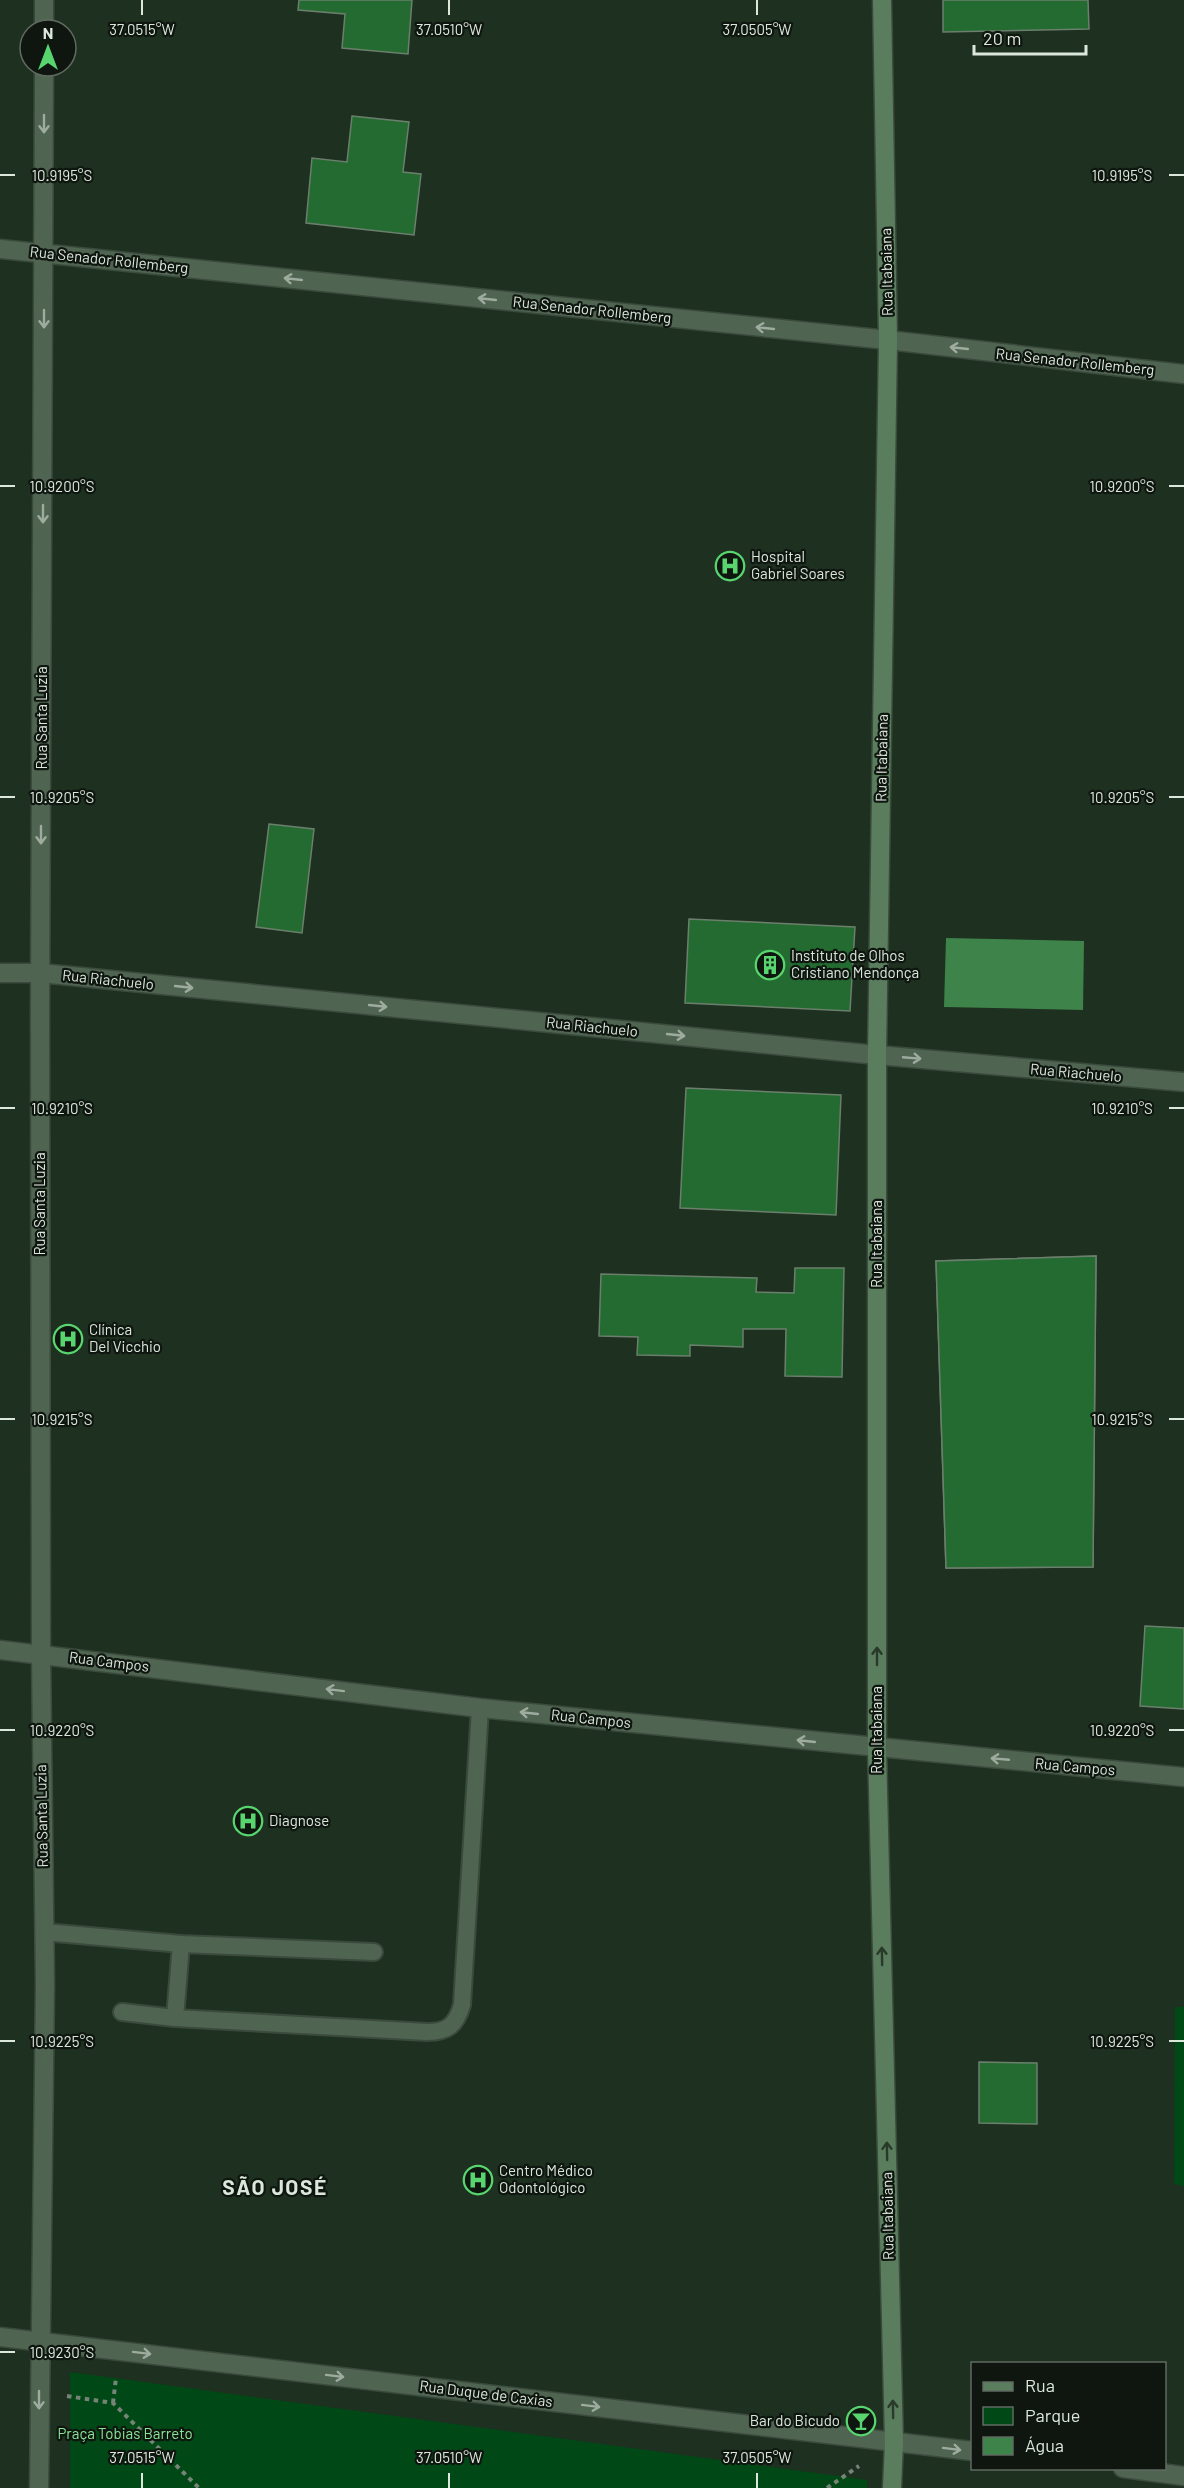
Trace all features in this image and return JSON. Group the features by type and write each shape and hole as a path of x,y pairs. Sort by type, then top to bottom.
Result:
{"main road":[{"name":"Rua Itabaiana","path":"882,0 888,340 877,1055 877,1748 894,2442 892,2488"}],"street":[{"path":"44,0 44,18"},
{"name":"Rua Santa Luzia","path":"39,2488 44,1932 41,1654 40,973 44,78"},
{"name":"Rua Senador Rollemberg","path":"0,249 888,340 1184,374"},
{"name":"Rua Riachuelo","path":"0,973 40,973 877,1055 1184,1082"},
{"name":"Rua Campos","path":"0,1650 480,1708 1184,1777"},
{"name":"Rua Duque de Caxias","path":"0,2337 971,2451"},
{"path":"1132,2470 1184,2476"}],"lane":[{"path":"122,2012 175,2018 427,2032 440,2032 451,2028 458,2019 462,2005 480,1708"},
{"path":"44,1932 182,1944 374,1952"},
{"path":"175,2018 182,1944"}],"path":[{"path":"39,2393 113,2403 199,2488"}],"green space":[{"path":"1175,2007 1184,2007 1184,2186 1174,2184"},
{"name":"Praça Tobias Barreto","path":"70,2372 867,2480 867,2488 70,2488"}],"water":[{"path":"946,938 1084,941 1083,1010 944,1007"}],"building":[{"path":"299,0 412,0 408,54 342,48 345,14 298,10"},
{"path":"943,0 1088,0 1089,29 943,32"},
{"path":"352,116 409,122 403,172 421,174 414,235 306,223 312,158 347,162"},
{"path":"269,824 314,829 302,933 256,927"},
{"name":"Instituto de Olhos Cristiano Mendonça","path":"689,919 855,927 850,1011 685,1003"},
{"path":"686,1088 841,1095 836,1215 680,1208"},
{"path":"1096,1256 1093,1567 946,1568 936,1261"},
{"path":"1096,1256 1093,1567 946,1568 936,1261"},
{"path":"795,1268 844,1268 842,1377 785,1376 786,1329 743,1329 743,1347 690,1345 690,1356 637,1355 638,1337 599,1336 601,1274 757,1278 756,1292 794,1293"},
{"path":"1145,1626 1184,1628 1184,1709 1140,1706"},
{"path":"979,2062 1037,2063 1037,2124 979,2123"}],"place":[{"name":"Hospital Gabriel Soares","path":"730,566"},
{"name":"Instituto de Olhos Cristiano Mendonça","path":"770,965"},
{"name":"Clínica Del Vicchio","path":"68,1339"},
{"name":"Diagnose","path":"248,1821"},
{"name":"Centro Médico Odontológico","path":"478,2180"},
{"name":"Bar do Bicudo","path":"861,2421"}],"district":[{"name":"SÃO JOSÉ","path":"275,2188"}]}
